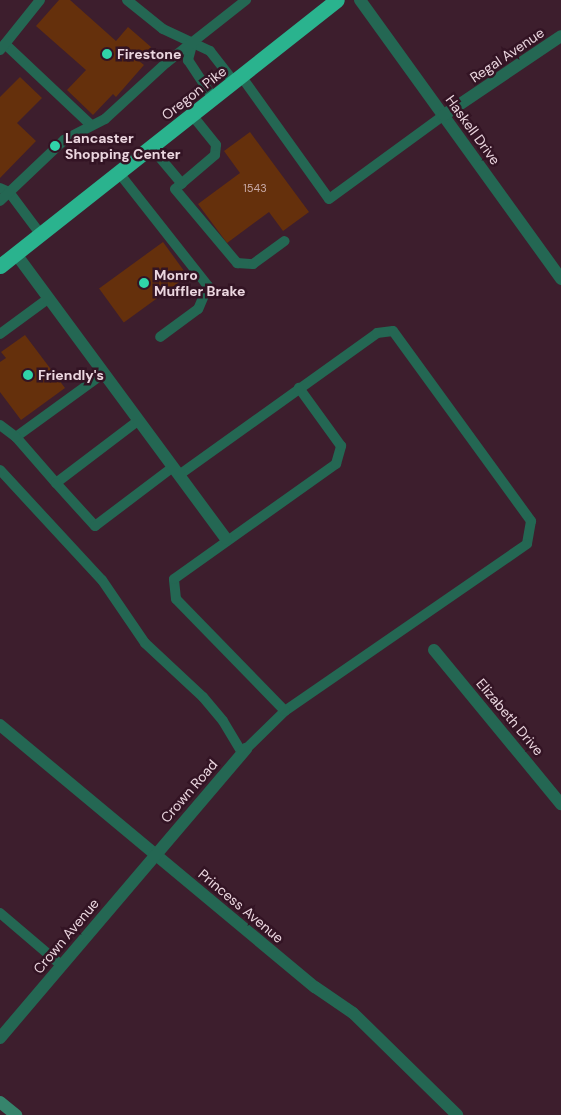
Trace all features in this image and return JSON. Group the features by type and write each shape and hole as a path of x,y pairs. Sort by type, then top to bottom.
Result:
{"highway":[{"name":"Oregon Pike","path":"0,266 337,0"}],"street":[{"name":"Haskell Drive","path":"360,0 561,278"},
{"name":"Regal Avenue","path":"444,115 561,36"},
{"path":"16,254 226,539"},
{"name":"Elizabeth Drive","path":"434,650 561,804"},
{"name":"Princess Avenue","path":"0,725 315,987 353,1013 457,1115"},
{"name":"Crown Road","path":"154,854 244,751"},
{"name":"Crown Avenue","path":"0,1038 154,854"},
{"path":"0,1102 16,1115"}],"lane":[{"path":"40,0 3,47 90,124"},
{"path":"127,0 163,29 192,45 210,51 238,79 329,199 444,115"},
{"path":"0,201 5,190 64,140 90,124 105,119 166,63 192,45 246,0"},
{"path":"192,45 188,60 213,98"},
{"path":"192,115 216,146 215,155 175,189 237,263 253,264 285,241"},
{"path":"151,147 182,184"},
{"path":"119,173 208,286 198,309 160,337"},
{"path":"5,190 41,234"},
{"path":"0,334 49,298"},
{"path":"0,425 16,437 94,526 299,388 376,333 393,331 531,521 527,544 285,711 244,751 223,720 203,698 145,643 102,580 0,470"},
{"path":"16,437 104,373"},
{"path":"285,711 176,599 174,579 226,539 336,464 341,446 299,388"},
{"path":"56,483 139,420"},
{"path":"0,913 62,965"}],"building":[{"name":"Firestone","path":"59,0 70,0 116,41 128,27 151,47 139,61 144,65 116,97 113,94 93,115 67,90 86,70 36,26"},
{"path":"20,77 42,98 17,123 36,141 0,178 0,97"},
{"path":"250,132 309,212 283,231 269,212 227,243 198,204 240,173 224,151"},
{"name":"Monro Muffler Brake","path":"163,242 188,276 124,322 99,288"},
{"name":"Friendly's","path":"25,335 65,388 21,420 0,392 0,362 6,358 1,352"}],"place":[{"name":"Firestone","path":"107,54"},
{"name":"Lancaster Shopping Center","path":"55,146"},
{"name":"Monro Muffler Brake","path":"144,283"},
{"name":"Friendly's","path":"28,375"}]}
